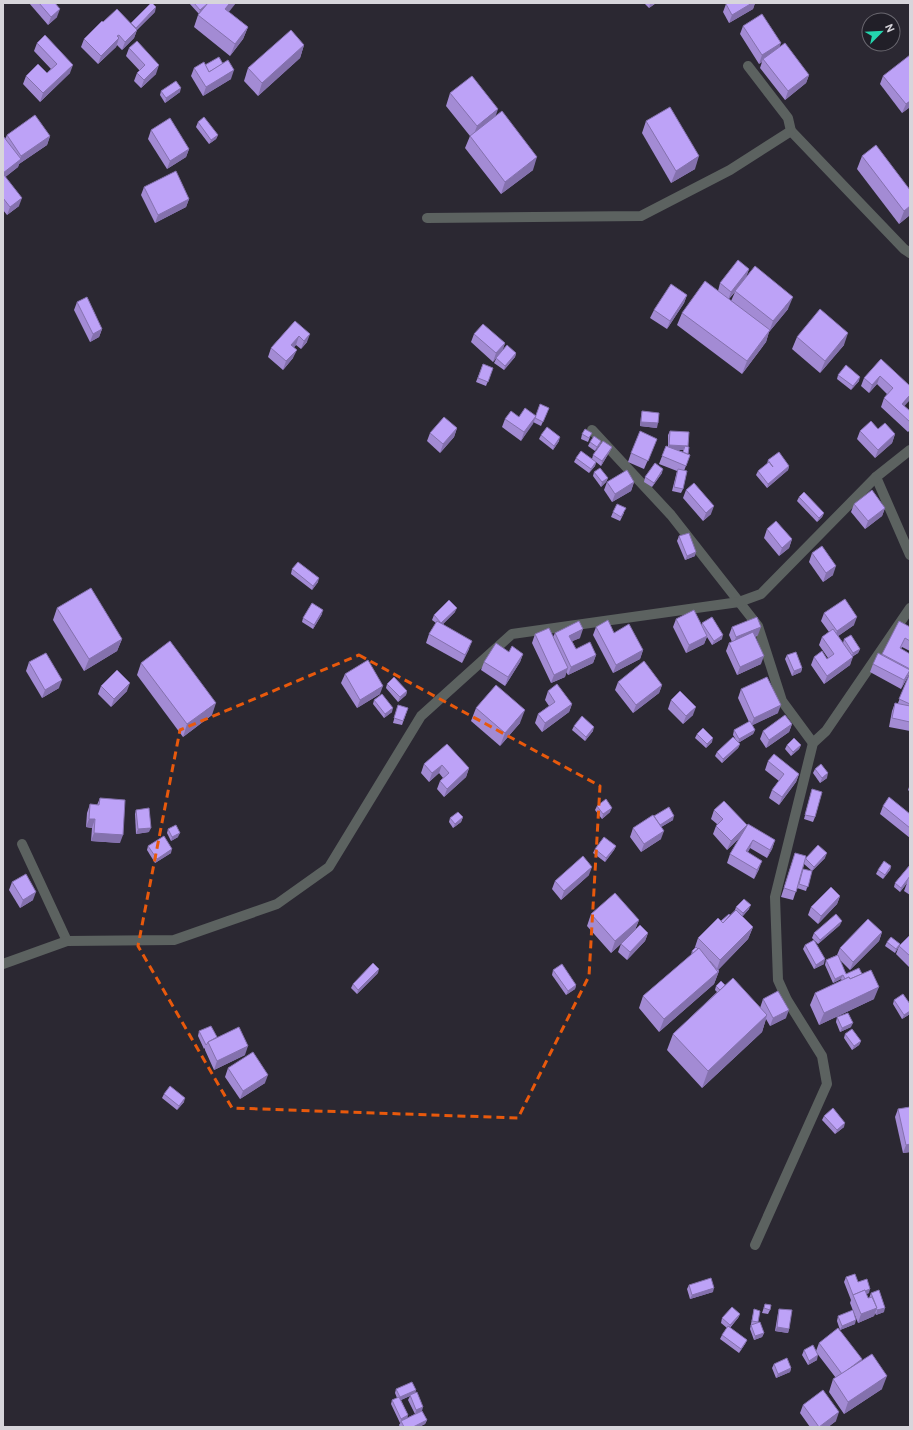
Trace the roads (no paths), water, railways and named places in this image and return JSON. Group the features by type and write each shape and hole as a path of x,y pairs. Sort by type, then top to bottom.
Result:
{"street":[{"path":"748,66 788,118 791,131 904,249 910,253"},
{"path":"427,218 641,216 730,170 791,131"},
{"path":"592,430 671,515 758,626 782,701 813,743"},
{"path":"3,964 67,941 174,940 277,904 329,867 421,716 512,634 738,602 761,594 876,477 910,450"},
{"path":"876,477 910,555"},
{"path":"755,1245 827,1084 822,1056 787,1000 778,980 775,897 813,743 826,731 910,608"},
{"path":"22,844 67,941"}]}
